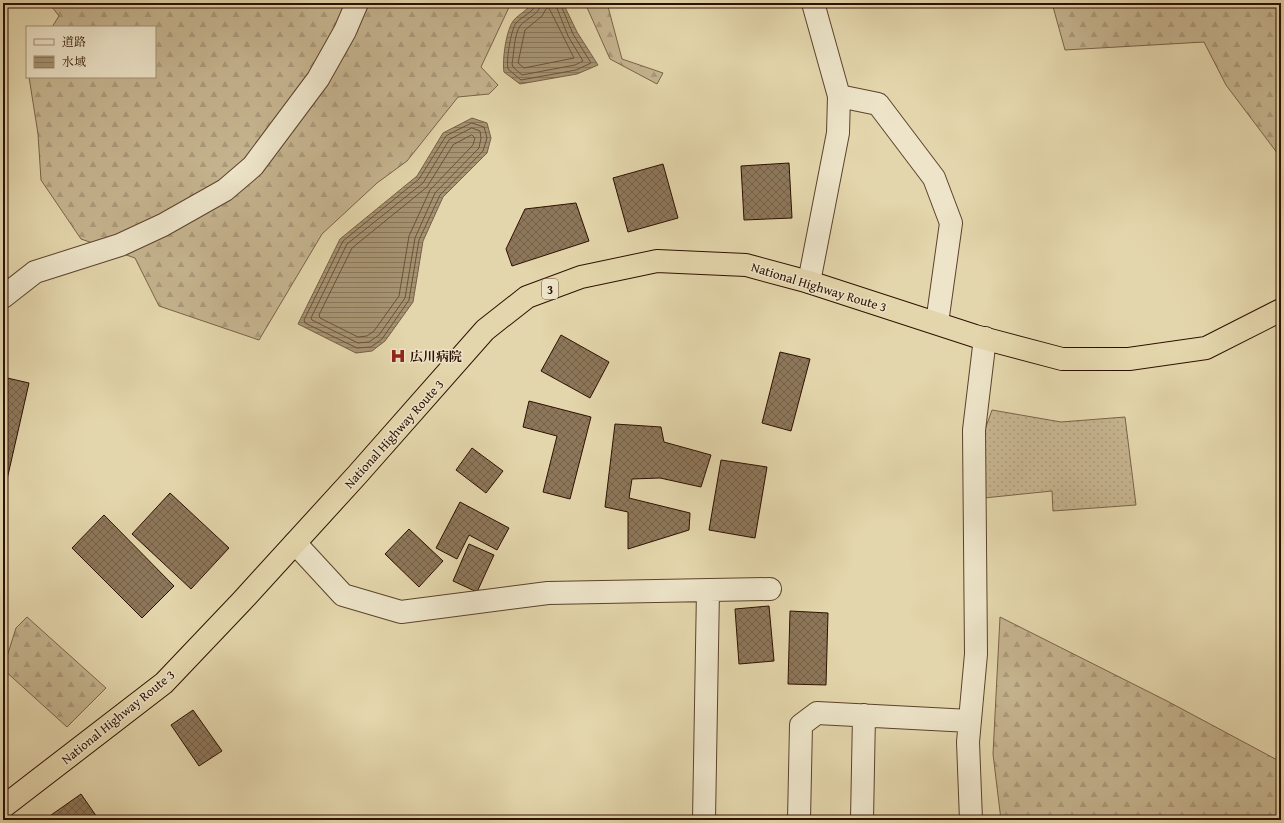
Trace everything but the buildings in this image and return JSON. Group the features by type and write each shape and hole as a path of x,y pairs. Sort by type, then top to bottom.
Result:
{"highway":[{"name":"National Highway Route 3","path":"3,807 164,683 295,543 485,330 526,297 581,277 657,261 746,265 809,282 984,338 1062,359 1129,359 1206,348 1281,310"}],"street":[{"path":"3,297 35,272 120,245 164,225 225,190 253,166 318,79 357,3"},
{"path":"809,282 838,133 839,96 813,3"},
{"path":"839,96 878,104 934,178 951,223 937,323"},
{"path":"970,820 968,742 976,654 974,430 984,338"},
{"path":"295,543 343,595 401,612 548,593 770,589"},
{"path":"704,820 708,590"},
{"path":"799,820 801,725 817,713 970,721"},
{"path":"862,820 864,715"}],"green space":[{"path":"49,3 511,3 481,67 498,85 489,94 458,97 407,161 377,183 322,234 259,340 159,306 135,258 81,239 41,180 38,134 29,78 156,78 156,26 53,26 59,16"},
{"path":"585,3 607,3 622,59 663,73 657,84 610,59"},
{"path":"1052,3 1281,3 1281,158 1226,85 1204,42 1065,50"},
{"path":"992,410 1061,422 1125,417 1136,505 1053,511 1052,491 984,498 982,438"},
{"path":"27,617 106,688 67,727 3,669 16,628"},
{"path":"1000,617 1167,701 1281,762 1281,820 1069,820 1068,815 1024,820 1001,820 993,754"}],"water":[{"path":"532,3 563,3 577,32 598,65 577,74 520,84 504,72 505,45 511,24"},
{"path":"472,118 487,123 491,138 487,153 443,197 423,241 413,302 385,341 372,351 356,353 298,324 340,239 417,176 443,133"}],"place":[{"name":"広川病院","path":"398,356"}]}
